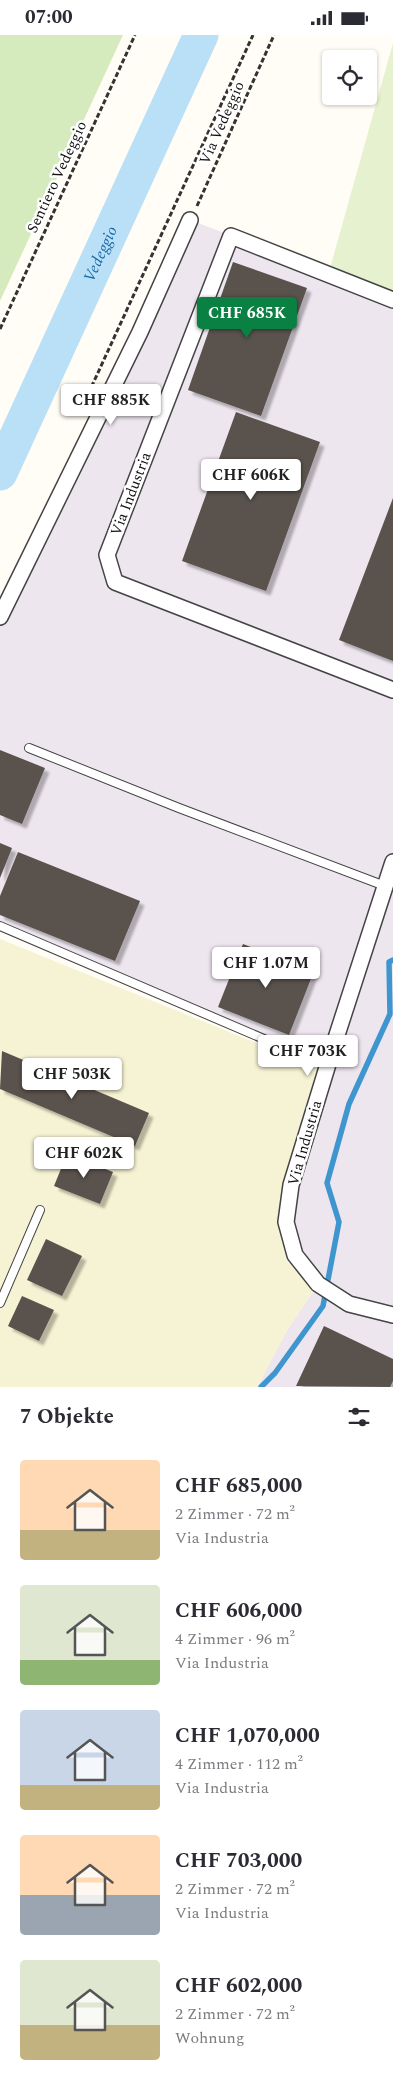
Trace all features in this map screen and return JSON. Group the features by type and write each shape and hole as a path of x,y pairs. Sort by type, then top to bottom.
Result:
{"street":[{"path":"0,617 140,332 190,221"},
{"name":"Via Industria","path":"393,301 231,236 108,555 115,582 393,690"},
{"name":"Via Industria","path":"393,862 327,1066 291,1185 286,1222 295,1255 318,1284 348,1304 393,1315"}],"lane":[{"path":"29,748 179,808 385,886"},
{"path":"0,926 327,1066"},
{"path":"0,1303 40,1210"}],"path":[{"name":"Sentiero Vedeggio","path":"0,329 135,35"},
{"path":"75,423 253,35"},
{"name":"Via Vedeggio","path":"190,221 274,35"}],"shaded area":[{"path":"190,220 329,272 393,290 393,1387 257,1387 287,1330 318,1284 286,1222 327,1066 0,925 0,621"},
{"path":"0,939 323,1070 286,1222 318,1284 287,1330 257,1387 0,1387"}],"green space":[{"path":"0,35 123,35 0,301"},
{"path":"393,43 393,290 329,272"}],"building":[{"path":"233,262 307,288 261,416 188,390"},
{"path":"236,412 320,442 266,591 182,561"},
{"path":"393,498 393,661 339,640"},
{"path":"0,750 45,768 22,824 0,815"},
{"path":"0,843 12,848 0,878"},
{"path":"18,852 140,901 115,961 0,915 0,896"},
{"path":"243,944 314,971 289,1035 218,1007"},
{"path":"2,1051 149,1113 135,1146 0,1089"},
{"path":"67,1154 113,1172 100,1204 54,1186"},
{"path":"46,1239 82,1256 62,1296 27,1280"},
{"path":"22,1296 54,1310 39,1341 8,1326"},
{"path":"324,1326 393,1359 393,1381 390,1387 296,1386"}],"waterway":[{"name":"Vedeggio","path":"0,473 201,35"},
{"path":"261,1387 275,1373 323,1306 339,1222 327,1183 349,1104 390,1014 389,962 393,960"}]}
